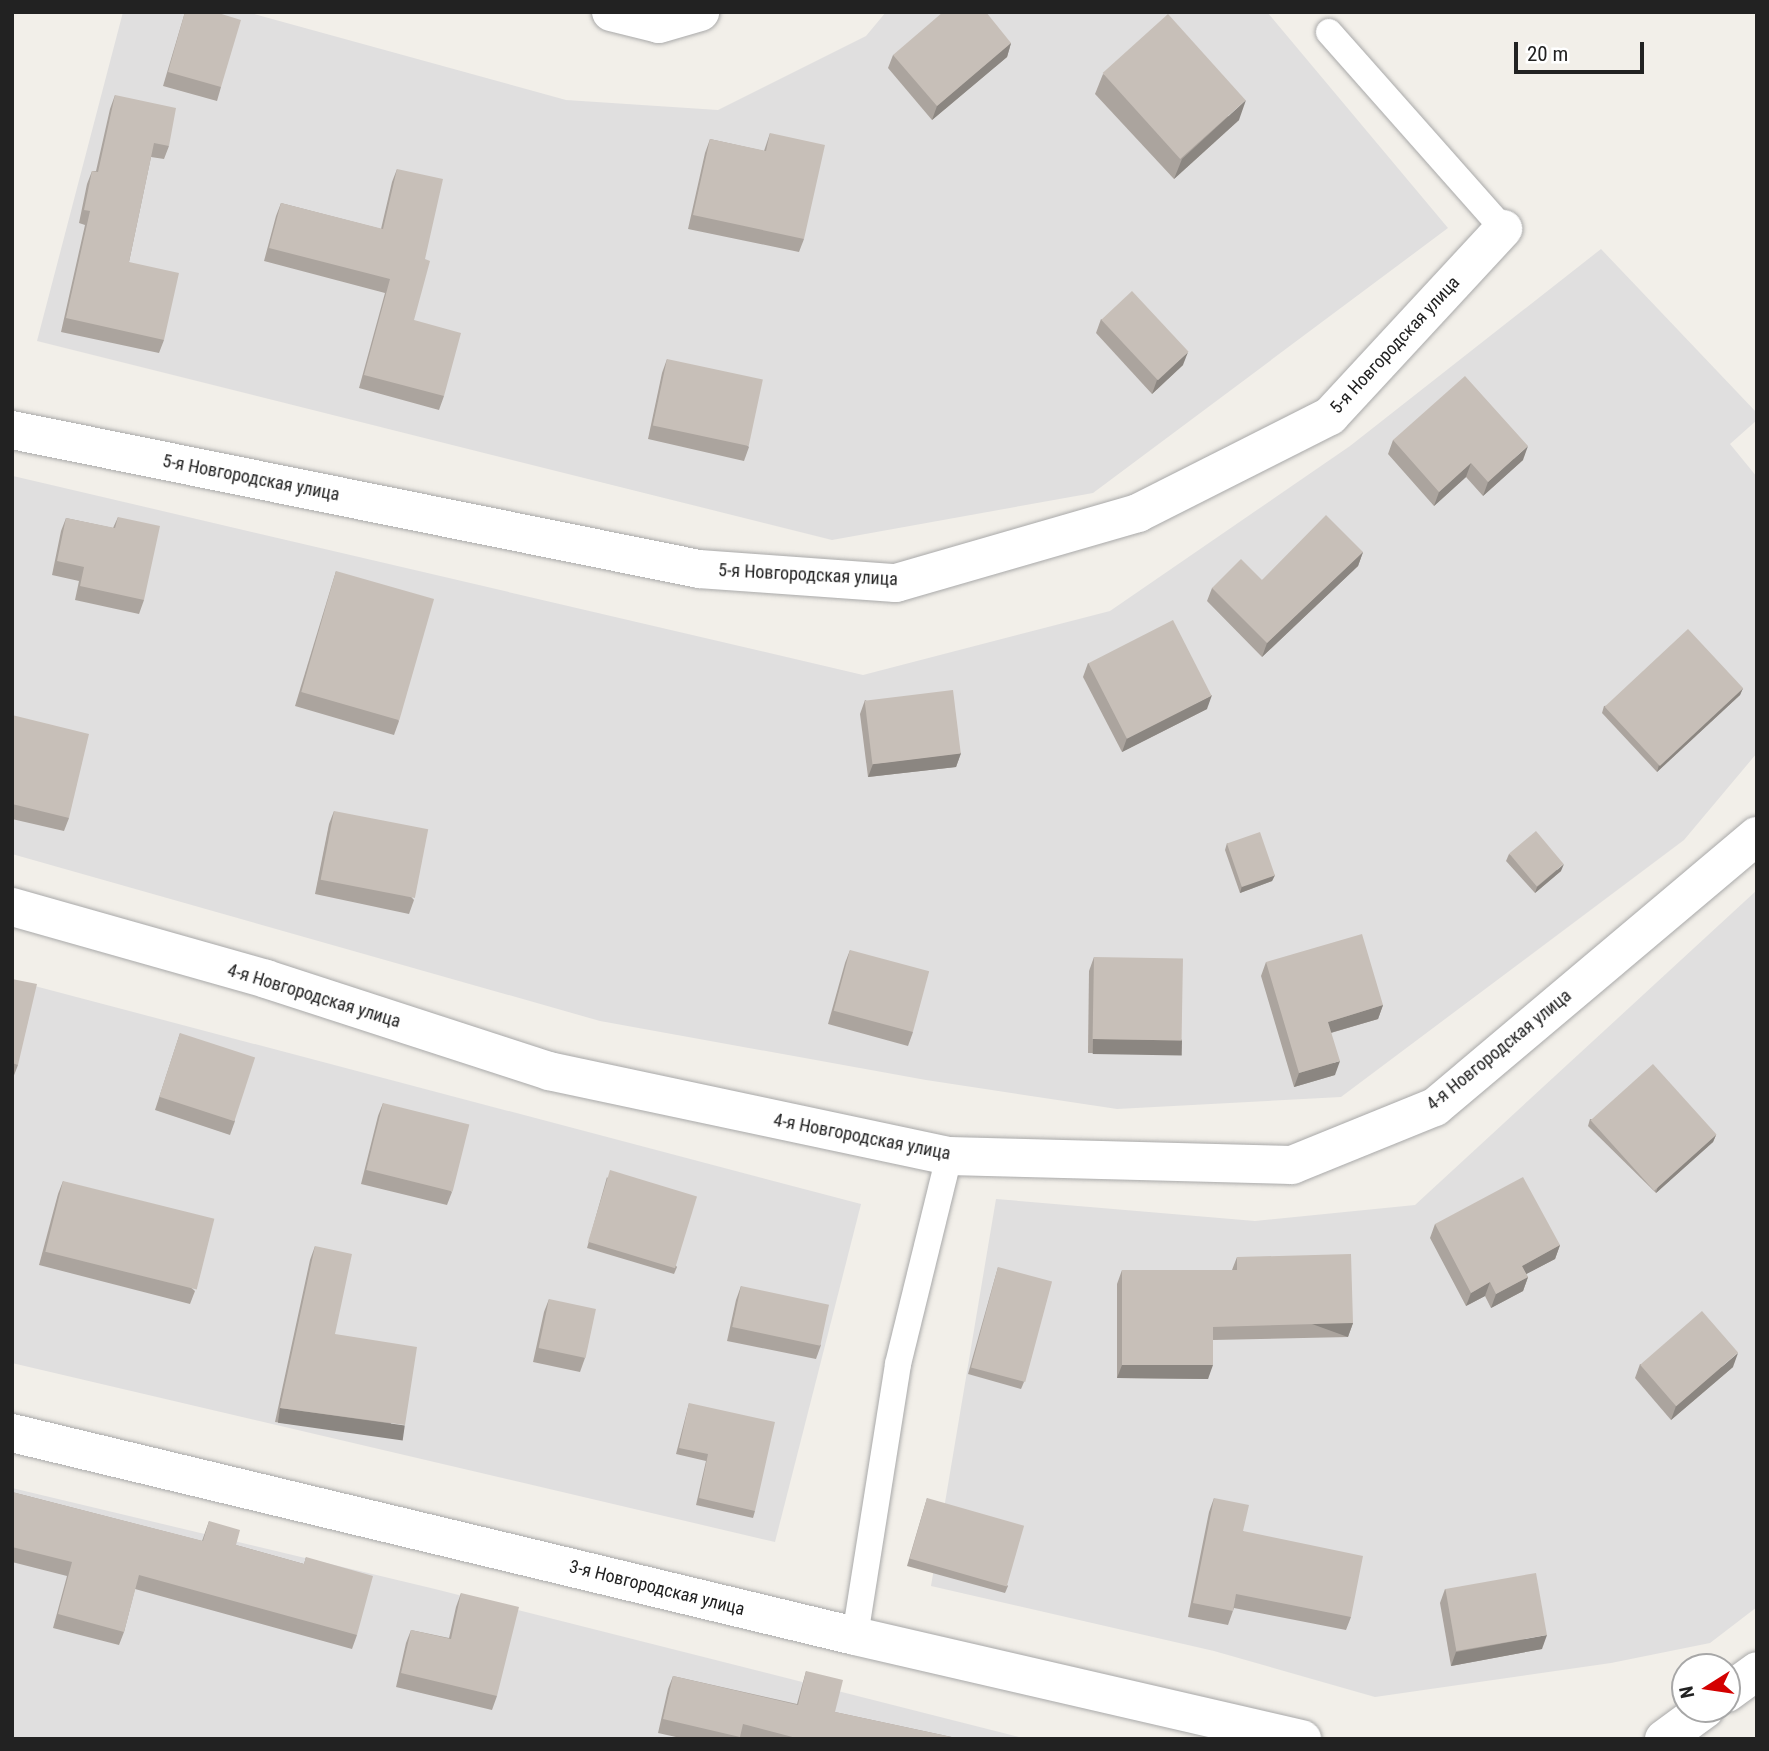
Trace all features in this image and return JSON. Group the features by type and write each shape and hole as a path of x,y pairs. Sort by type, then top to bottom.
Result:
{"street":[{"path":"611,12 659,24 700,12"},
{"name":"5-я Новгородская улица","path":"12,430 699,569 897,583 1138,513 1330,416 1503,229"},
{"name":"4-я Новгородская улица","path":"12,907 266,979 549,1071 949,1156 1292,1165 1435,1107 1757,836"},
{"name":"3-я Новгородская улица","path":"12,1433 855,1636 1302,1739"},
{"path":"1741,1683 1757,1671"},
{"path":"1664,1739 1686,1723"}],"lane":[{"path":"1329,32 1503,229"},
{"path":"855,1636 898,1364 949,1156"}],"shaded area":[{"path":"123,12 247,12 566,100 718,110 866,36 886,12 1267,12 1448,228 1093,493 832,540 37,341"},
{"path":"1601,249 1757,413 1757,420 1730,444 1757,477 1757,753 1684,840 1341,1097 1117,1109 926,1080 600,1021 12,854 13,476 863,675 1110,611 1350,446"},
{"path":"1757,890 1757,1607 1710,1643 1611,1663 1375,1697 1214,1651 931,1586 996,1199 1255,1221 1415,1205"},
{"path":"12,980 861,1204 775,1542 12,1363"},
{"path":"12,1488 435,1589 1027,1739 12,1739"}],"building":[{"path":"185,12 215,12 241,20 221,87 168,72"},
{"path":"943,12 986,12 1011,43 937,106 893,55"},
{"path":"1168,14 1246,100 1180,159 1103,73"},
{"path":"115,95 176,108 169,146 154,143 129,262 179,273 164,340 66,318 90,211 84,210 92,171 98,172"},
{"path":"770,133 825,145 804,239 693,215 710,139 766,151"},
{"path":"397,169 443,179 425,259 430,261 414,320 461,333 444,396 364,375 390,279 269,248 281,203 383,229"},
{"path":"1132,291 1189,352 1158,380 1101,320"},
{"path":"667,359 763,379 749,446 653,426"},
{"path":"1465,376 1528,446 1488,482 1471,463 1439,492 1393,440"},
{"path":"1326,515 1363,552 1267,643 1212,588 1241,559 1262,580"},
{"path":"118,517 160,526 144,600 80,586 84,567 57,561 66,518 115,528"},
{"path":"336,571 434,599 399,720 301,692"},
{"path":"1173,620 1212,696 1127,739 1088,663"},
{"path":"1688,629 1743,688 1660,766 1605,707"},
{"path":"953,690 961,754 872,764 865,701"},
{"path":"12,715 89,734 69,818 12,804"},
{"path":"334,811 428,829 415,898 321,880"},
{"path":"1536,831 1564,864 1537,886 1509,853"},
{"path":"1260,832 1275,875 1242,887 1227,843"},
{"path":"1362,934 1383,1005 1328,1022 1340,1061 1299,1073 1266,962"},
{"path":"850,950 929,971 913,1032 834,1011"},
{"path":"1094,957 1183,959 1182,1041 1093,1039"},
{"path":"12,979 37,984 18,1065 12,1063"},
{"path":"180,1033 255,1057 234,1121 159,1097"},
{"path":"1653,1064 1717,1135 1654,1191 1591,1120"},
{"path":"383,1103 469,1125 453,1191 366,1170"},
{"path":"610,1170 697,1197 675,1268 588,1242"},
{"path":"1523,1177 1560,1245 1522,1266 1528,1277 1496,1294 1490,1282 1471,1293 1435,1224"},
{"path":"63,1181 214,1219 197,1290 45,1252"},
{"path":"315,1246 352,1254 335,1334 417,1347 405,1425 280,1408"},
{"path":"1351,1254 1353,1323 1213,1327 1213,1365 1122,1365 1122,1270 1237,1270 1237,1257"},
{"path":"998,1267 1052,1281 1025,1382 971,1367"},
{"path":"741,1286 829,1305 820,1346 732,1327"},
{"path":"549,1299 596,1309 586,1358 539,1348"},
{"path":"1702,1311 1738,1353 1676,1406 1640,1365"},
{"path":"689,1403 775,1422 755,1511 699,1498 708,1454 679,1448"},
{"path":"12,1492 203,1541 209,1521 240,1530 236,1545 304,1564 306,1557 373,1576 357,1635 139,1575 124,1632 58,1614 72,1562 12,1547"},
{"path":"927,1498 1024,1526 1007,1586 910,1559"},
{"path":"1214,1498 1249,1505 1243,1531 1363,1556 1351,1617 1236,1594 1233,1611 1193,1603"},
{"path":"1536,1573 1547,1635 1456,1651 1445,1589"},
{"path":"461,1593 519,1607 497,1696 401,1673 411,1630 451,1639"},
{"path":"806,1671 843,1680 835,1712 961,1739 800,1739 743,1724 740,1737 663,1719 673,1676 798,1705"}]}
